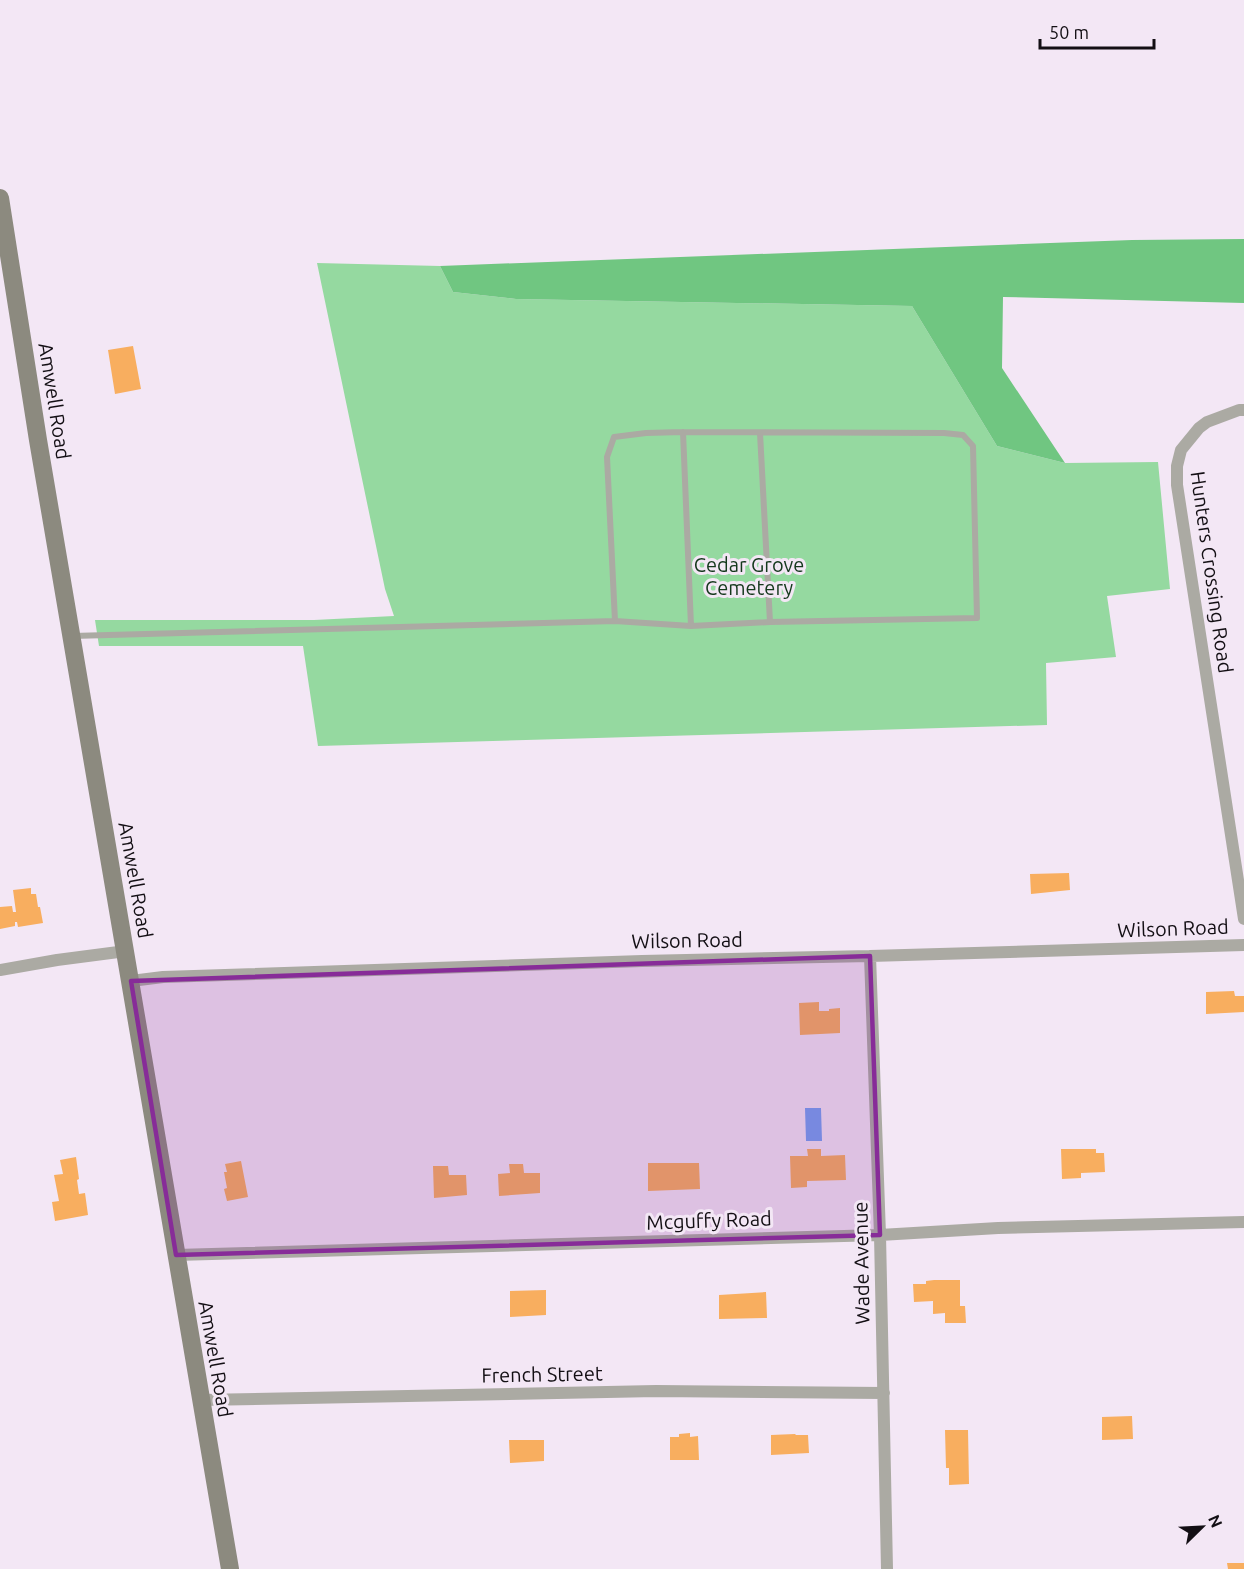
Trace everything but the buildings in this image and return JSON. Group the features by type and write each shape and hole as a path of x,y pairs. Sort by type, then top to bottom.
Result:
{"main road":[{"name":"Amwell Road","path":"0,198 38,440 230,1569"}],"street":[{"name":"Hunters Crossing Road","path":"1244,410 1207,422 1199,428 1181,450 1177,466 1177,485 1244,920"},
{"name":"Wilson Road","path":"131,981 163,977 606,962 1244,945"},
{"path":"0,970 126,951"},
{"name":"Wade Avenue","path":"870,956 880,1235 887,1569"},
{"name":"Mcguffy Road","path":"176,1255 1244,1222"},
{"name":"French Street","path":"200,1400 656,1391 884,1393"}],"lane":[{"path":"72,636 615,621 691,626 977,618 973,446 963,435 944,433 646,432 614,437 607,457 615,621"},
{"path":"683,432 691,626"},
{"path":"760,433 770,622"}],"highlighted area":[{"path":"870,956 880,1235 176,1255 131,981"}],"green space":[{"path":"1244,239 1244,303 1003,297 1002,368 1065,463 997,446 912,306 516,299 453,292 440,266 1132,240"},
{"name":"Cedar Grove Cemetery","path":"317,263 440,266 453,292 516,299 912,306 997,446 1065,463 1158,462 1170,589 1107,596 1116,657 1046,663 1047,725 318,746 303,646 99,646 95,620 314,620 394,616 385,589"}],"water":[{"path":"805,1108 821,1108 822,1141 806,1141"}]}
